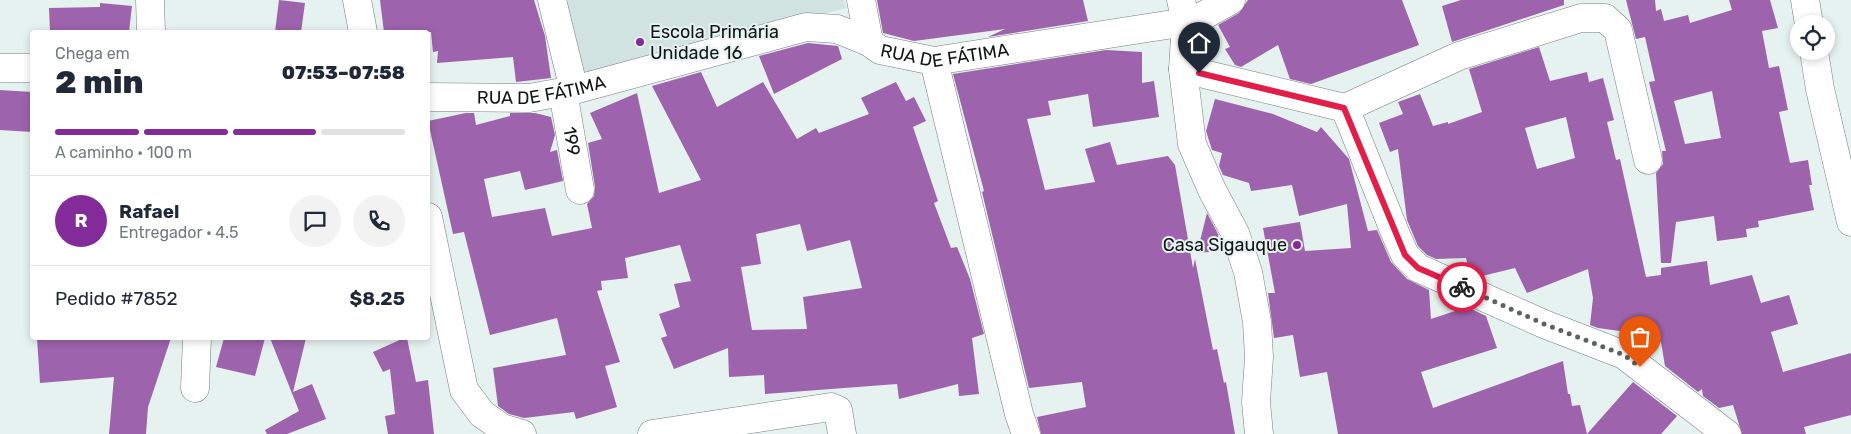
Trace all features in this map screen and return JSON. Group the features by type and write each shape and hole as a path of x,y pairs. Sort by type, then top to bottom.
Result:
{"street":[{"path":"150,0 151,30"},
{"path":"357,0 363,30"},
{"name":"199","path":"552,0 568,91 580,190"},
{"path":"861,0 869,42"},
{"name":"RUA DE FÁTIMA","path":"430,97 529,98 568,91 806,27 837,28 869,42 880,50 934,61 1183,11 1199,18 1231,0"},
{"path":"1805,0 1808,15"},
{"path":"1183,11 1183,69 1192,144 1212,190 1235,233 1248,272 1257,322 1259,357 1256,402 1259,434"},
{"path":"1183,69 1344,108 1459,56 1581,18 1605,18 1618,30 1648,160"},
{"path":"1815,60 1820,90 1851,222"},
{"path":"934,61 1019,414 1026,434"},
{"path":"0,68 30,68"},
{"path":"1344,108 1405,255 1418,268 1544,324 1624,355 1726,434"},
{"path":"430,227 464,390 482,414 502,428 522,434"},
{"path":"195,388 197,340"},
{"path":"652,434 831,406 838,410 842,434"}],"shaded area":[{"name":"Escola Primária Unidade 16","path":"560,0 844,0 846,8 577,77"}],"building":[{"path":"279,0 305,3 301,30 275,30"},
{"path":"380,0 534,0 545,36 551,78 516,82 513,57 437,63 438,51 433,52 430,30 384,30"},
{"path":"877,0 1083,0 1088,21 988,37 1005,29 914,41 883,33"},
{"path":"1248,0 1402,0 1419,45 1311,84 1290,79 1278,45 1241,67 1235,65 1225,49 1230,47 1218,25 1239,13"},
{"path":"1461,0 1564,0 1564,5 1452,42 1442,6"},
{"path":"1626,0 1655,0 1656,11 1661,9 1664,21 1688,15 1690,23 1732,10 1729,0 1770,0 1778,28 1762,31 1769,68 1779,66 1788,110 1779,112 1790,163 1808,160 1812,185 1809,185 1814,210 1758,221 1759,227 1746,229 1747,237 1717,241 1714,216 1676,222 1671,263 1661,263 1656,173 1663,164 1662,151 1666,151 1649,82 1655,81 1645,37 1636,39","holes":["1712,91 1721,138 1685,144 1674,101"]},
{"path":"100,3 132,6 129,30 50,30 49,8 100,7"},
{"path":"808,43 838,46 842,59 774,94 759,56"},
{"path":"1539,47 1550,81 1587,72 1589,82 1603,78 1614,120 1607,122 1616,160 1620,159 1646,277 1661,275 1661,268 1707,261 1710,285 1752,275 1761,303 1789,295 1798,324 1771,332 1783,372 1851,353 1851,415 1804,427 1806,434 1742,434 1733,405 1719,408 1703,396 1702,389 1698,392 1665,366 1661,342 1643,345 1641,334 1598,328 1590,325 1593,298 1588,269 1527,293 1515,268 1478,277 1470,274 1466,258 1436,259 1427,255 1418,246 1407,220 1398,149 1390,152 1379,123 1403,114 1398,102 1420,94 1433,126 1448,122 1448,124 1482,112 1469,69","holes":["1566,117 1575,158 1537,169 1525,128"]},
{"path":"1106,50 1142,52 1142,83 1154,81 1159,117 1093,127 1088,94 1048,101 1051,115 1027,119 1045,190 1095,182 1085,149 1110,142 1117,165 1168,156 1175,165 1193,268 1195,259 1213,350 1217,349 1224,383 1226,382 1235,434 1041,434 1037,417 1086,407 1082,382 1029,388 982,192 984,191 953,74"},
{"path":"701,72 717,107 763,82 797,139 816,128 819,133 869,114 861,98 896,82 906,101 914,97 926,121 913,127 938,201 934,203 951,248 957,247 970,279 984,334 972,338 979,394 959,396 958,384 899,399 897,384 765,394 764,375 729,377 728,348 674,369 661,338 667,336 659,314 680,307 674,284 691,281 680,245 625,258 628,278 601,281 602,290 597,291 620,362 605,366 617,407 576,419 574,412 524,418 509,414 498,406 493,368 566,355 557,318 490,335 464,232 453,234 430,130 430,121 466,113 474,113 476,125 510,116 510,113 535,113 551,117 555,135 550,152 557,150 563,181 525,190 520,171 484,179 492,217 545,208 552,236 592,228 587,204 594,196 595,187 588,143 602,139 590,113 637,93 659,193 701,180 652,86","holes":["800,224 807,251 850,240 862,288 803,297 807,329 752,330 741,267 761,264 756,234"]},
{"path":"0,90 30,92 30,132 0,130"},
{"path":"1215,99 1273,114 1317,132 1321,127 1349,159 1368,231 1377,230 1391,262 1407,279 1429,290 1431,319 1467,307 1486,316 1497,348 1421,372 1433,408 1563,361 1568,394 1570,394 1572,406 1580,405 1587,434 1338,434 1327,372 1300,377 1293,335 1274,338 1268,293 1275,293 1263,228 1300,222 1305,251 1351,248 1347,204 1299,216 1292,185 1251,191 1249,183 1223,175 1219,166 1222,153 1212,150 1206,131"},
{"path":"1207,213 1218,234 1220,251 1197,253"},
{"path":"37,340 170,340 148,407 146,434 109,434 114,377 40,383"},
{"path":"223,340 264,340 255,376 216,367"},
{"path":"271,340 306,340 293,392 312,384 326,419 287,434 267,434 265,430 299,411"},
{"path":"400,340 407,340 416,382 428,380 434,434 388,434 385,416 395,414 390,369 383,372 373,352"},
{"path":"1633,382 1677,416 1661,434 1587,434"}],"way so far":[{"path":"1462,287 1544,324 1624,355 1640,367"}],"place":[{"name":"Escola Primária Unidade 16","path":"640,42"},
{"name":"Casa Sigauque","path":"1297,245"}],"route":[{"path":"1199,73 1344,108 1405,255 1418,268 1462,287"}]}
